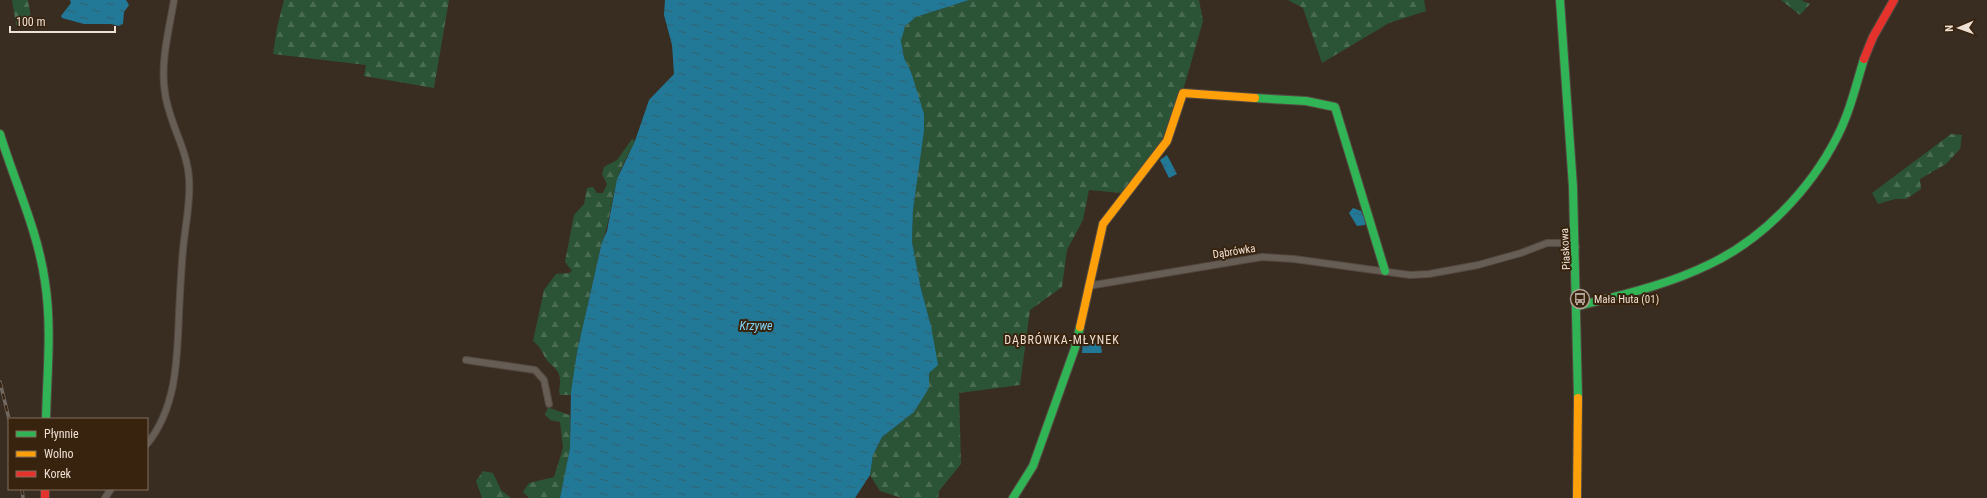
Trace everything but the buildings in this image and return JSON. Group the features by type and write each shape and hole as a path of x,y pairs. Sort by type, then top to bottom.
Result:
{"street":[{"path":"148,443 157,431 163,418 175,377 183,250 188,203 189,178 185,154 164,93 165,57 174,0"},
{"name":"Piaskowa","path":"1560,0 1566,69 1576,246 1578,306 1577,498"},
{"path":"1578,306 1633,292 1686,275 1710,264 1769,225 1799,193 1822,163 1838,136 1871,42 1894,0"},
{"path":"1013,498 1033,466 1075,348 1103,224 1167,141 1183,93 1306,101 1327,104 1335,107 1385,271"},
{"path":"0,134 25,207 43,270 47,313 46,418"},
{"name":"Dąbrówka","path":"1088,286 1262,257 1294,259 1410,275 1429,274 1478,265 1521,253 1547,243 1562,243 1576,246"},
{"path":"466,360 535,370 544,380 549,404"},
{"path":"104,498 110,490"}],"green space":[{"path":"12,0 28,0 32,23 27,27 16,25"},
{"path":"284,0 449,0 434,88 364,76 366,65 273,54 277,28"},
{"path":"969,0 1199,0 1203,21 1184,87 1181,89 1160,145 1122,193 1089,190 1083,220 1067,250 1062,287 1030,310 1020,385 959,393 961,464 939,491 938,498 902,498 880,491 870,475 873,455 882,437 914,412 929,388 929,373 933,368 931,326 921,289 912,242 913,210 924,130 911,72 904,58 901,41 902,32 905,26 916,17"},
{"path":"1288,0 1424,0 1426,11 1389,23 1322,63 1303,8"},
{"path":"1781,0 1801,0 1810,4 1800,15"},
{"path":"1951,134 1962,135 1960,149 1946,164 1920,179 1921,189 1906,199 1895,199 1878,204 1872,193"},
{"path":"632,139 635,141 618,176 607,227 602,242 577,352 571,395 560,395 560,381 558,372 533,341 544,290 556,274 569,273 572,271 565,262 574,215 584,204 587,188 593,187 597,193 603,193 607,184 602,174 604,167 617,160"},
{"path":"548,408 570,415 570,448 560,498 529,498 523,492 529,483 554,477 563,448 560,422 550,420 545,414"},
{"path":"483,471 493,473 501,490 511,498 482,498 476,481"}],"water":[{"path":"70,0 126,0 129,5 124,12 123,24 119,26 111,24 84,24 62,18 61,16 71,3"},
{"name":"Krzywe","path":"665,0 969,0 916,17 905,26 901,41 904,58 911,72 924,114 924,131 913,210 912,242 921,289 931,326 938,365 929,373 929,388 914,412 882,437 873,455 870,475 855,498 560,498 570,448 571,392 577,352 602,242 607,231 617,179 635,141 649,100 674,74 672,45 664,15"},
{"path":"1167,155 1177,174 1169,178 1160,160"},
{"path":"1353,208 1361,211 1366,222 1365,225 1357,226 1349,213"},
{"path":"1083,342 1100,343 1102,352 1082,353"}],"railway":[{"path":"0,382 9,418"},
{"path":"22,490 23,498"}],"traffic: fast":[{"path":"1560,0 1573,187 1578,398"},
{"path":"1578,306 1644,289 1677,278 1708,265 1747,242 1783,212 1813,176 1837,137 1846,118 1864,59"},
{"path":"1255,98 1306,101 1335,107 1385,271"},
{"path":"0,134 32,226 42,263 47,299 49,333 46,418"},
{"path":"1013,498 1033,466 1075,348 1080,327"}],"traffic: slow":[{"path":"1080,327 1103,224 1167,141 1183,93 1255,98"},
{"path":"1577,498 1578,398"}],"traffic: jam":[{"path":"1864,59 1873,37 1894,0"},
{"path":"45,490 45,498"}],"place":[{"name":"Mała Huta (01)","path":"1580,299"}],"district":[{"name":"DĄBRÓWKA-MŁYNEK","path":"1062,340"}]}
